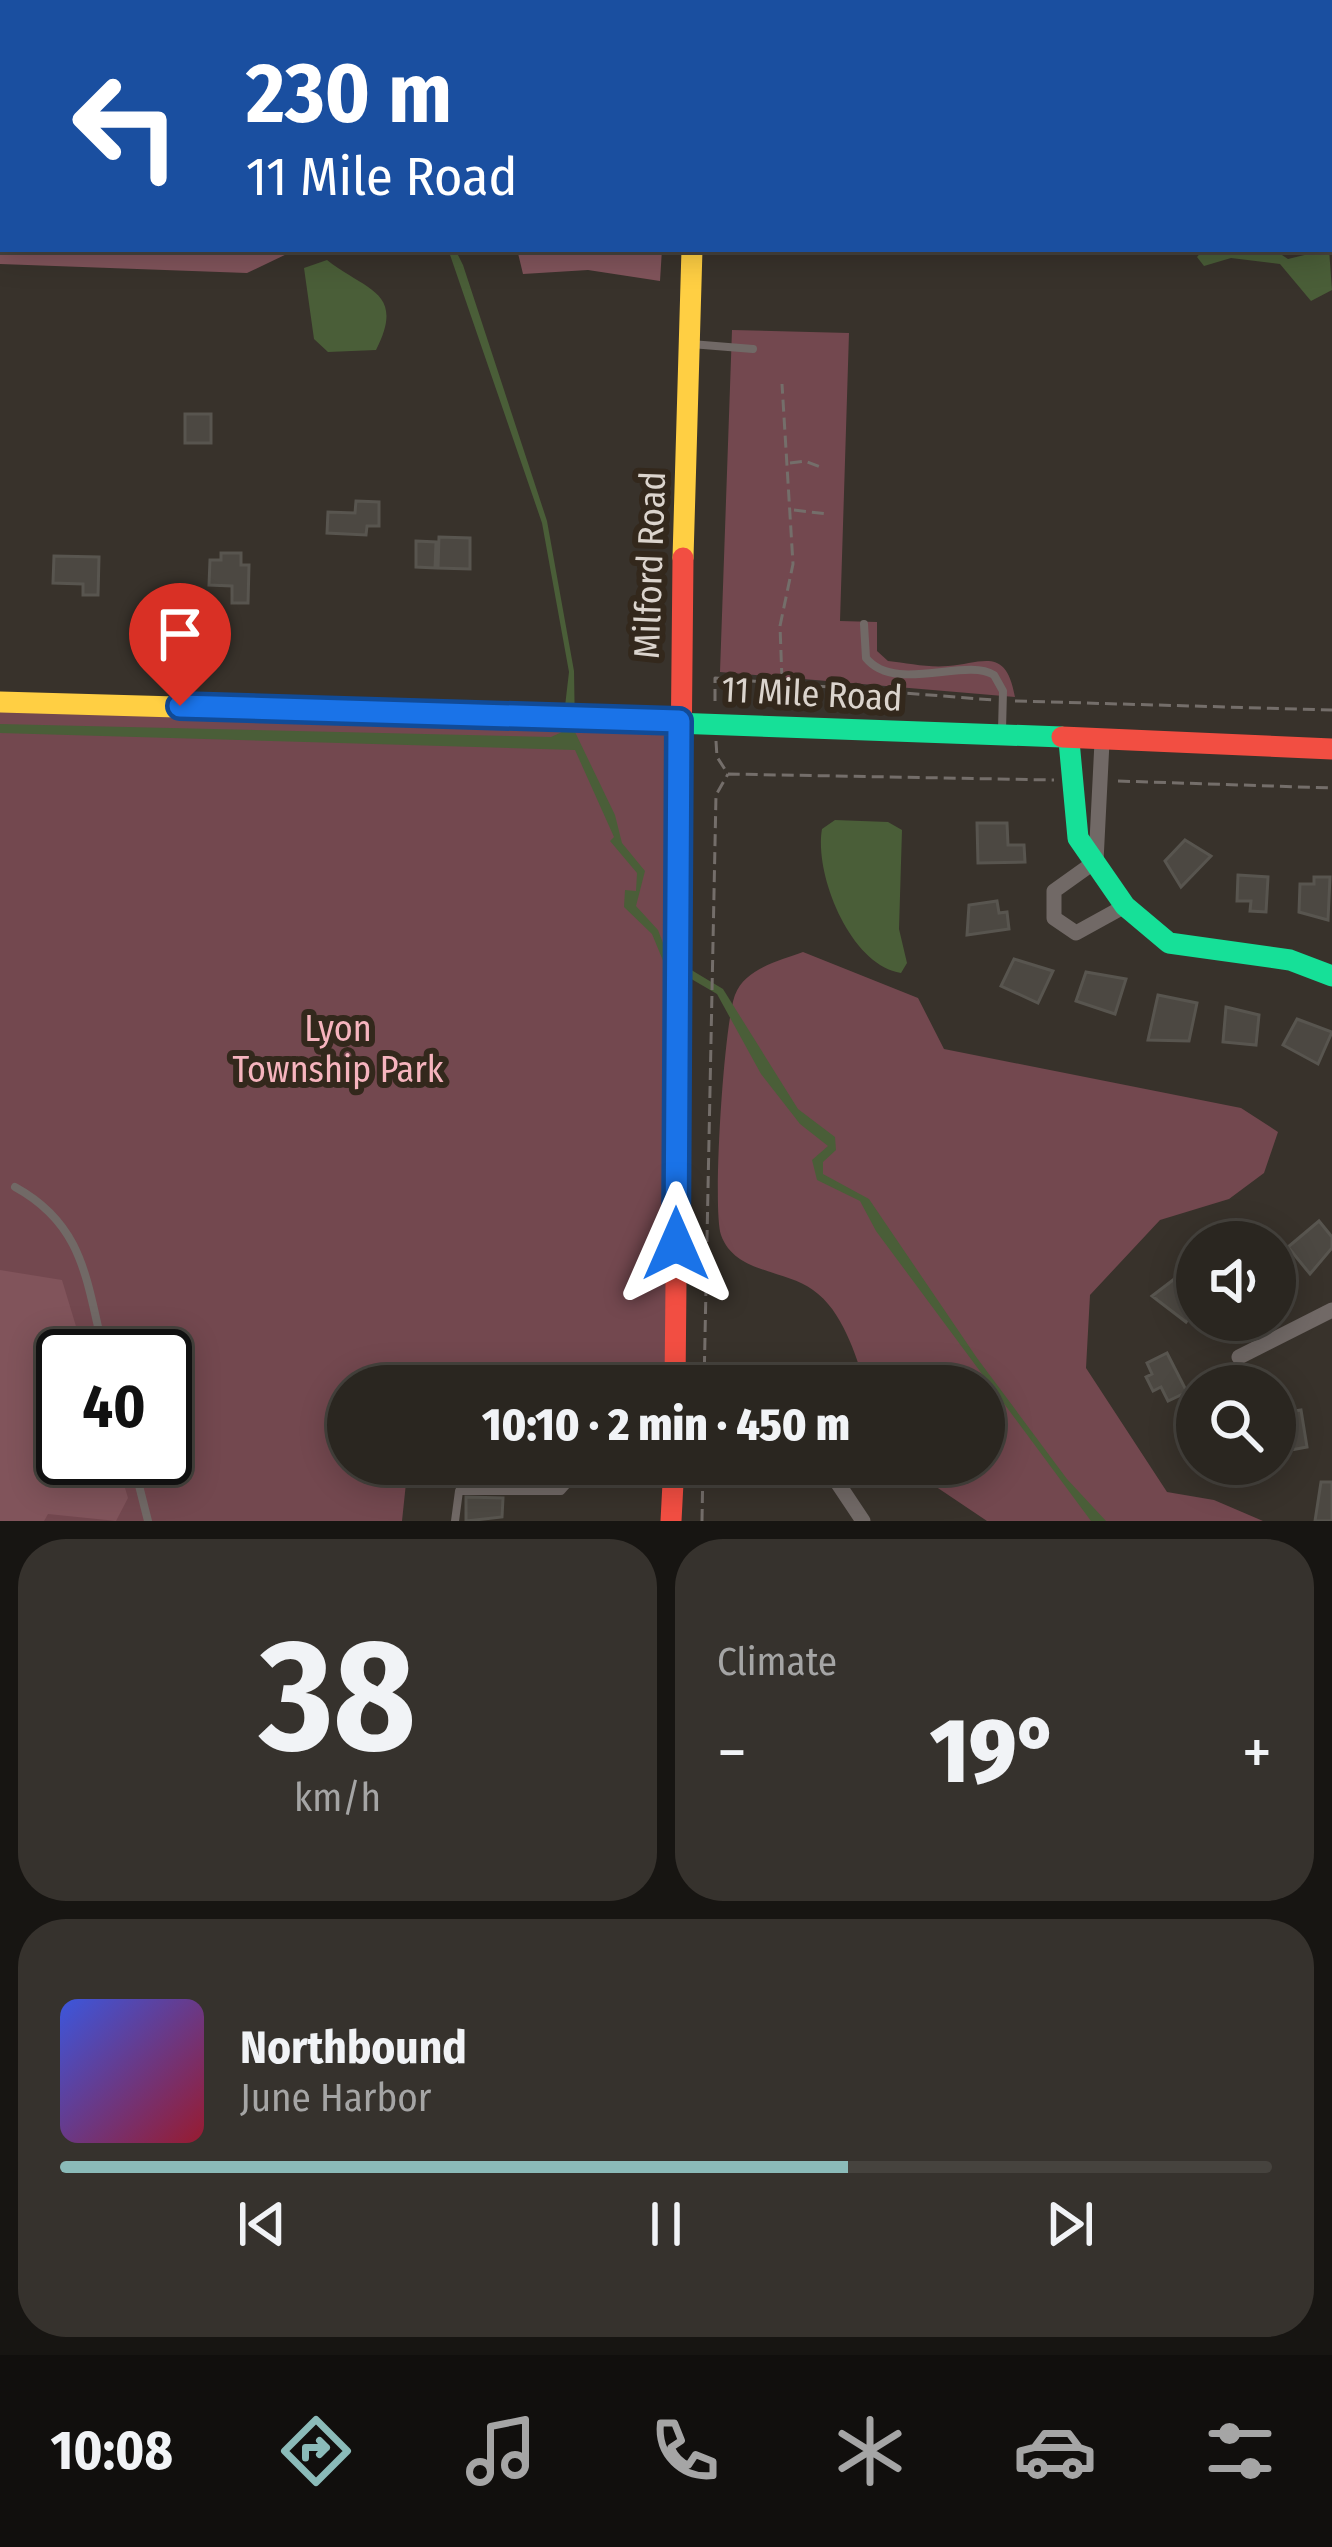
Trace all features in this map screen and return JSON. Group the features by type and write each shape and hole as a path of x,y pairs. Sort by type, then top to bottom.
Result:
{"street":[{"name":"Milford Road","path":"675,1365 679,721 692,252"},
{"name":"11 Mile Road","path":"0,702 679,721 1332,749"},
{"path":"1070,741 1078,838 1125,906 1169,944 1290,960 1332,976"},
{"path":"1096,861 1102,742"},
{"path":"1096,861 1054,891 1054,918 1076,933 1125,906"},
{"path":"1239,1357 1332,1310"},
{"path":"671,1521 673,1485"},
{"path":"838,1485 863,1521"}],"lane":[{"path":"689,344 753,349"},
{"path":"865,624 866,658 878,670 945,675 976,668 994,675 1003,691 1002,737"},
{"path":"15,1187 48,1206 69,1231 97,1329"},
{"path":"139,1485 148,1521"},
{"path":"455,1521 459,1491 561,1492 567,1485"}],"path":[{"path":"782,384 793,564 780,626 782,682"},
{"path":"788,463 805,461 823,468"},
{"path":"792,509 827,514"},
{"path":"704,1365 716,795 728,774"},
{"path":"703,1485 703,1521"}],"green space":[{"path":"732,330 849,333 840,621 877,622 877,651 888,661 933,666 999,664 1006,670 1015,697 720,672"},
{"name":"Lyon Township Park","path":"0,703 679,721 676,1365 327,1365 327,1485 406,1485 402,1521 0,1521"},
{"path":"803,952 918,998 944,1049 1241,1108 1278,1132 1264,1173 1229,1199 1160,1220 1090,1295 1086,1368 1167,1492 1214,1500 1263,1521 987,1521 933,1485 1005,1485 1005,1365 858,1365 847,1334 823,1299 802,1283 737,1257 721,1235 719,1155 731,1012 746,978"}],"shaded area":[{"path":"0,252 291,252 247,273 0,264"},
{"path":"449,252 456,252 463,265 547,521 574,671 575,732 615,815 622,843 645,871 636,906 658,930 668,956 723,989 798,1109 835,1137 836,1150 823,1162 823,1174 869,1199 982,1365 975,1365 876,1231 860,1201 817,1180 812,1160 828,1146 800,1124 761,1074 717,994 664,963 652,934 624,907 625,890 636,891 637,873 610,841 614,837 575,750 0,733 0,724 551,737 562,732 569,672 542,523"},
{"path":"518,252 662,252 660,281 588,270 523,274"},
{"path":"1201,252 1278,252 1288,259 1329,252 1332,290 1311,301 1280,264 1231,258 1204,266 1197,257"},
{"path":"327,260 368,287 384,304 384,330 376,350 328,352 314,339 304,268"},
{"path":"835,820 888,822 902,830 899,929 907,963 901,973 866,953 839,915 821,848 822,829"},
{"path":"0,1270 62,1280 77,1329 36,1329 36,1485 124,1485 128,1498 116,1521 48,1514 44,1521 0,1521"},
{"path":"1005,1396 1067,1479 1106,1521 1091,1521 1005,1405"}],"building":[{"path":"185,414 211,414 211,443 185,443"},
{"path":"356,501 379,502 379,526 367,526 366,535 327,533 328,512 355,513"},
{"path":"439,537 470,538 470,569 438,568"},
{"path":"416,541 436,542 435,568 416,567"},
{"path":"221,553 241,553 241,565 249,565 248,603 232,603 232,586 209,585 210,560 221,560"},
{"path":"54,556 99,557 98,595 83,595 83,584 53,583"},
{"path":"977,823 1007,823 1008,845 1024,845 1025,862 978,863"},
{"path":"1185,840 1211,856 1181,887 1165,861"},
{"path":"1238,875 1268,877 1266,912 1250,911 1251,901 1237,901"},
{"path":"1314,877 1330,877 1328,920 1299,912 1300,884 1314,884"},
{"path":"997,901 999,913 1007,912 1009,929 967,935 969,905"},
{"path":"1014,959 1053,971 1038,1003 1001,986"},
{"path":"1086,972 1126,979 1115,1014 1076,1001"},
{"path":"1158,995 1197,1003 1189,1041 1148,1040"},
{"path":"1226,1007 1259,1015 1256,1045 1223,1042"},
{"path":"1297,1019 1332,1032 1318,1064 1283,1045"},
{"path":"1319,1221 1332,1237 1332,1248 1310,1274 1296,1257 1296,1240"},
{"path":"1176,1278 1176,1314 1152,1296"},
{"path":"1167,1353 1176,1371 1176,1397 1168,1401 1161,1387 1153,1391 1146,1377 1152,1374 1147,1363"},
{"path":"1301,1410 1307,1447 1296,1449 1296,1411"},
{"path":"1321,1482 1332,1482 1332,1521 1315,1521"},
{"path":"466,1497 503,1498 502,1517 466,1521"}],"traffic: fast":[{"path":"454,715 1062,737"},
{"path":"1069,741 1078,838 1125,906 1169,943 1290,960 1332,976"}],"traffic: slow":[{"path":"683,558 692,252"},
{"path":"0,702 454,715"}],"traffic: jam":[{"path":"675,1365 683,558"},
{"path":"1062,737 1332,749"},
{"path":"671,1521 673,1485"}],"route":[{"path":"180,706 679,721 676,1244"}]}
